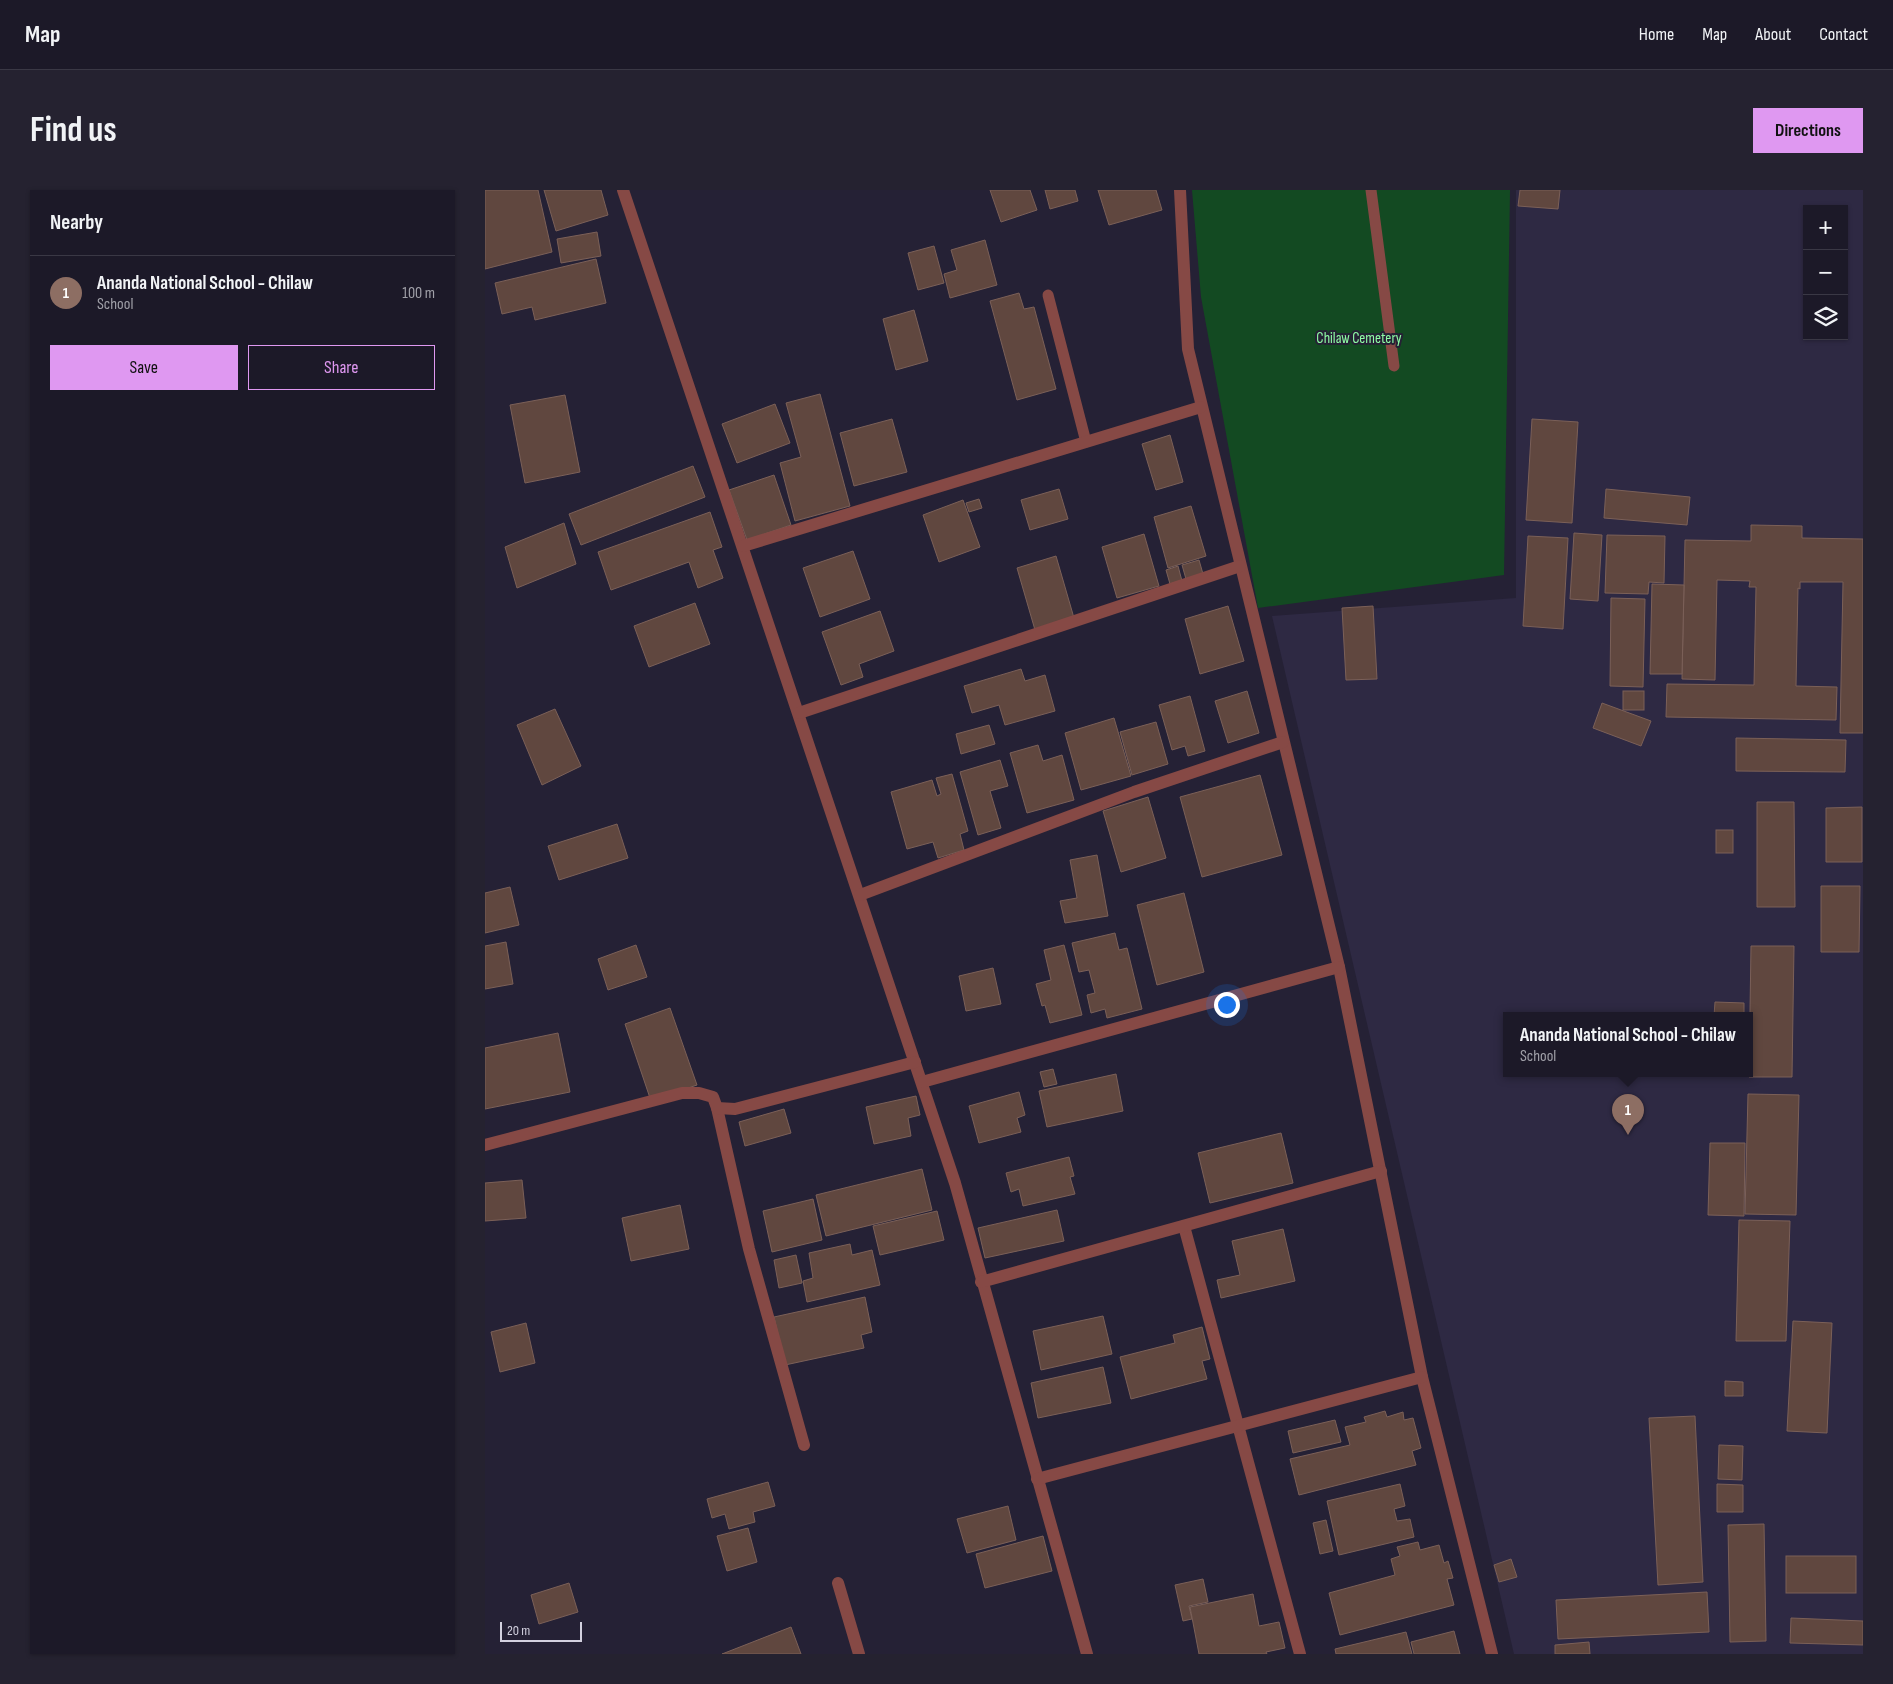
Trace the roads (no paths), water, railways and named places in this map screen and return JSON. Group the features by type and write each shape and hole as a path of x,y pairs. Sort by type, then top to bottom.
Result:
{"street":[{"path":"623,190 955,1183 981,1282 1087,1654"},
{"path":"1180,190 1188,349 1339,967 1422,1377 1492,1654"},
{"path":"743,546 1201,407"},
{"path":"799,713 1240,566"},
{"path":"860,895 1134,792 1283,742"},
{"path":"922,1082 1339,967"},
{"path":"717,1108 735,1109 915,1062"},
{"path":"485,1145 682,1094 699,1094 713,1097 749,1249 804,1445"},
{"path":"981,1282 1381,1171"},
{"path":"1184,1226 1300,1654"},
{"path":"1037,1479 1422,1377"},
{"path":"838,1583 859,1654"}],"lane":[{"path":"1371,190 1394,366"},
{"path":"1048,295 1086,442"}],"place":[{"name":"Ananda National School - Chilaw","path":"1628,1135"}],"park label":[{"name":"Chilaw Cemetery","path":"1359,338"}]}
